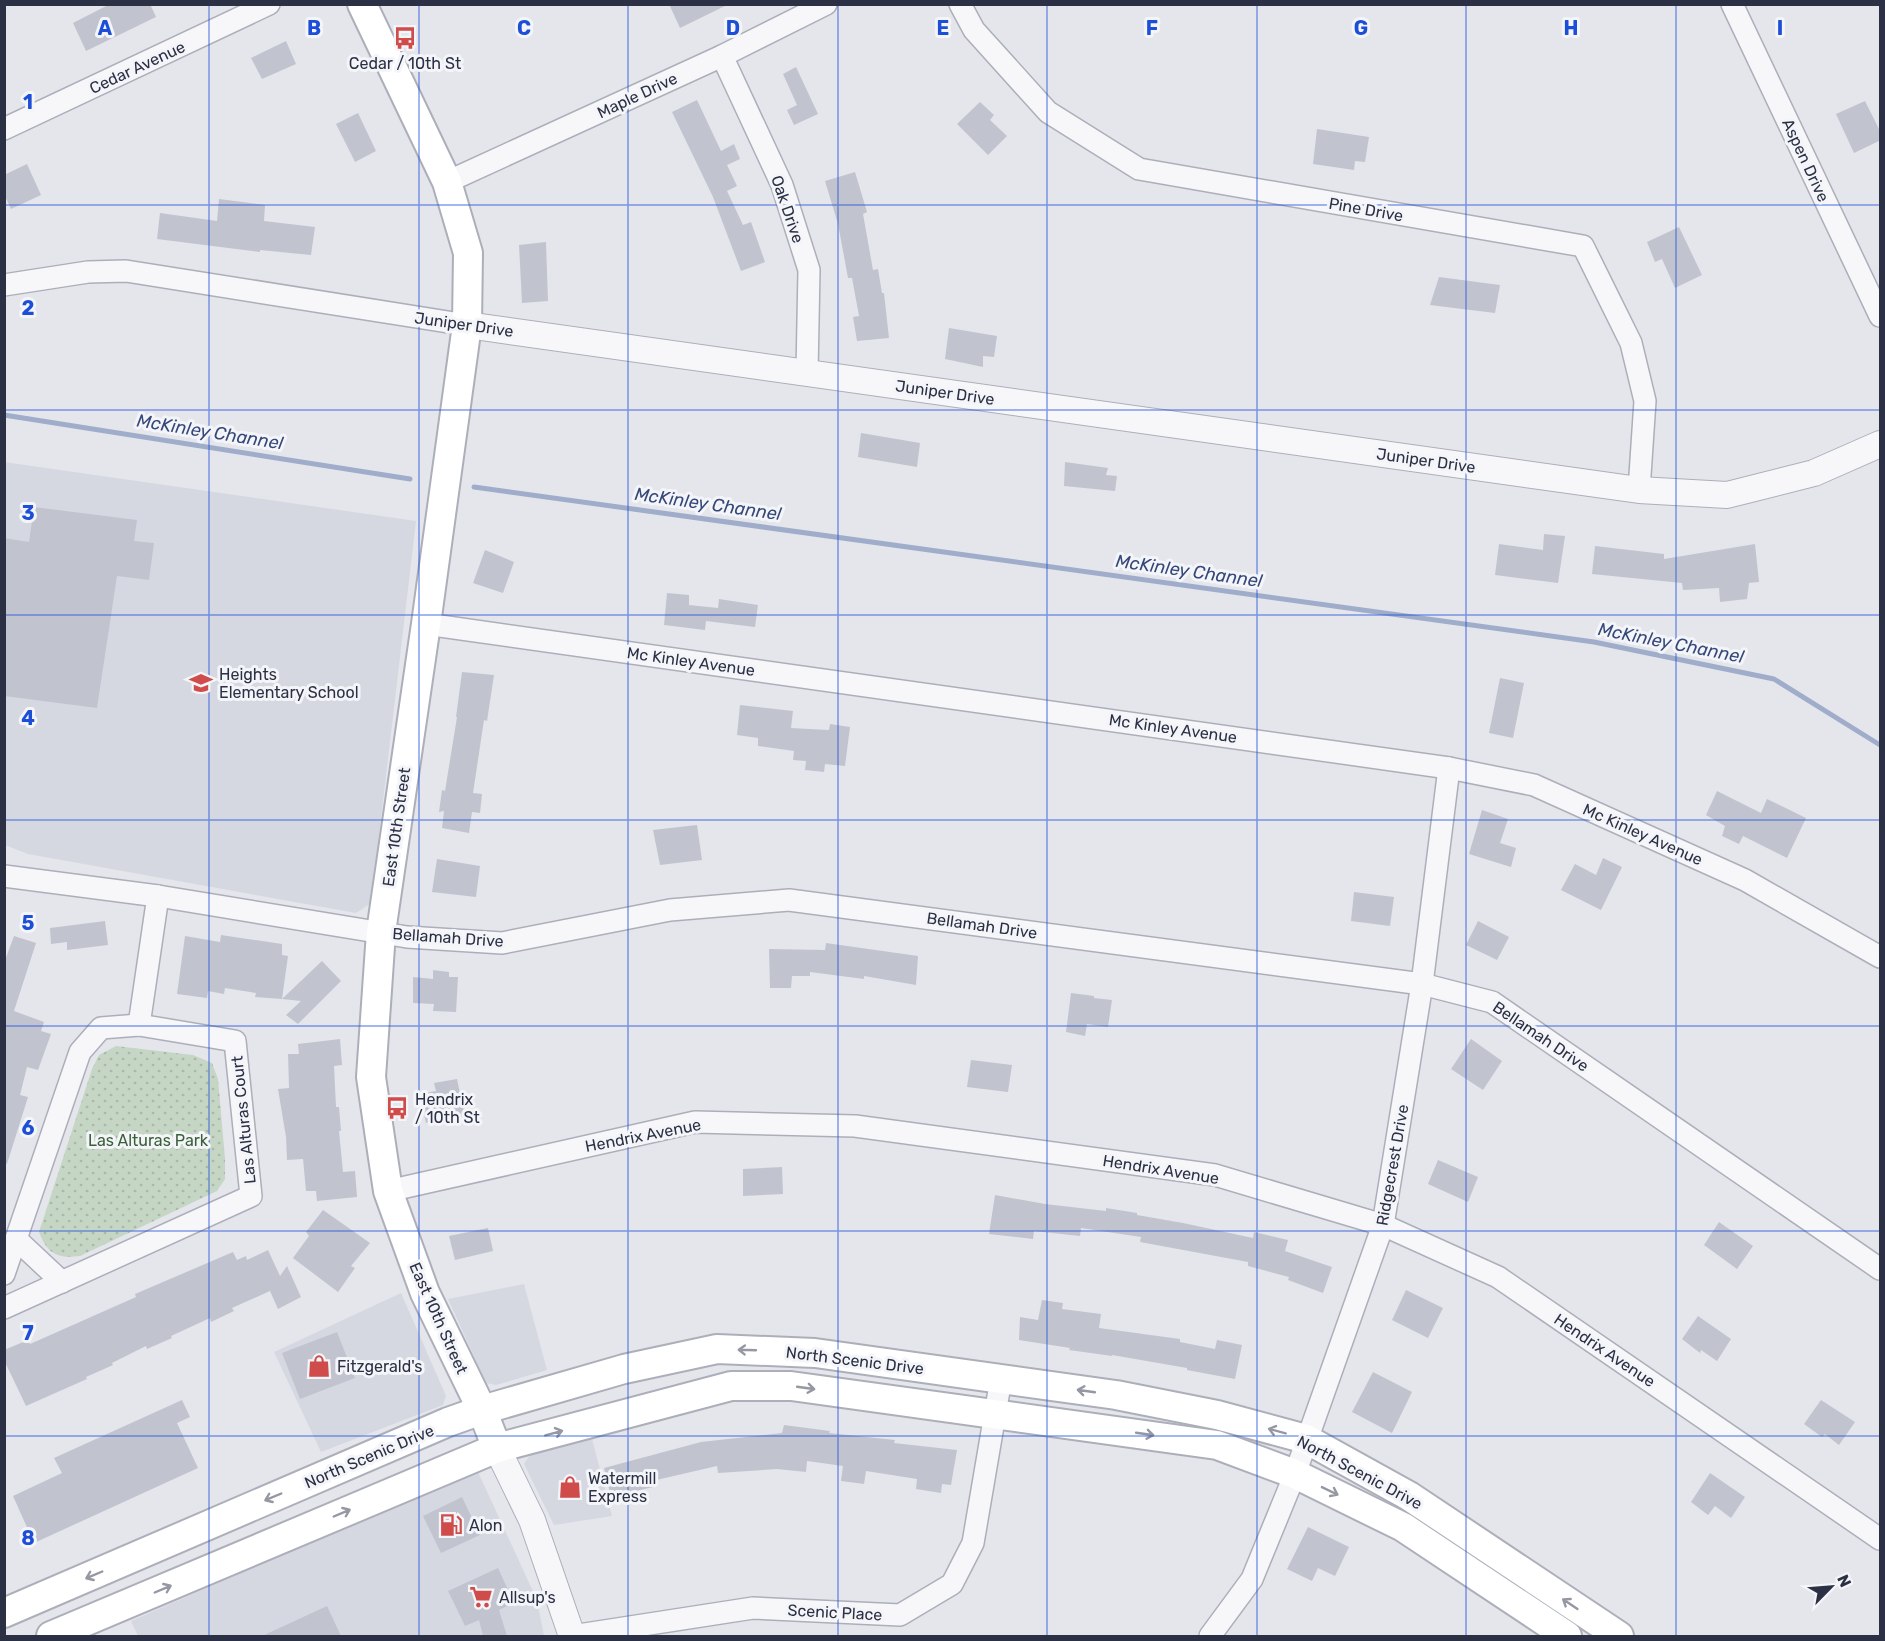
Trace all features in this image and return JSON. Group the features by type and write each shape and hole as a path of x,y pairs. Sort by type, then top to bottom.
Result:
{"main road":[{"name":"East 10th Street","path":"362,4 447,182 468,253 468,325 381,932 371,1077 388,1191 425,1293 498,1448"},
{"name":"North Scenic Drive","path":"4,1613 437,1426 482,1410 624,1369 717,1349 815,1353 1127,1397 1217,1415 1306,1439 1418,1503 1619,1636"},
{"name":"North Scenic Drive","path":"51,1636 498,1448 732,1386 791,1386 1217,1444 1295,1474 1403,1527 1567,1636"}],"street":[{"name":"Cedar Avenue","path":"4,129 269,4"},
{"name":"Maple Drive","path":"447,182 722,56 826,4"},
{"name":"Pine Drive","path":"960,4 974,30 1048,112 1139,170 1583,246 1631,343 1645,401 1639,490"},
{"name":"Aspen Drive","path":"1732,4 1881,316"},
{"name":"Oak Drive","path":"722,56 782,185 809,270 807,372"},
{"name":"Juniper Drive","path":"4,285 88,272 126,271 468,325 1639,490 1727,495 1814,473 1881,444"},
{"name":"Mc Kinley Avenue","path":"426,624 1449,768 1534,785 1745,880 1881,957"},
{"name":"Ridgecrest Drive","path":"1210,1636 1252,1579 1295,1474 1383,1225 1422,984 1449,768"},
{"name":"Bellamah Drive","path":"4,876 158,896 407,936 502,943 670,910 789,900 1422,984 1492,1002 1881,1269"},
{"path":"139,1025 158,896"},
{"name":"Las Alturas Court","path":"4,1274 80,1052 101,1028 139,1025 235,1041 251,1196 4,1308"},
{"name":"Hendrix Avenue","path":"388,1191 695,1122 855,1125 1215,1175 1383,1225 1498,1277 1881,1539"},
{"path":"16,1239 62,1282"},
{"name":"Scenic Place","path":"572,1636 753,1608 900,1615 952,1584 974,1543 1001,1379"},
{"name":"East 10th Street","path":"498,1448 532,1520 572,1636"}],"shaded area":[{"name":"Heights Elementary School","path":"4,462 416,521 371,903 356,913 28,854 5,845"},
{"path":"524,1284 547,1370 496,1385 486,1383 448,1299"},
{"path":"401,1293 446,1396 443,1405 321,1452 274,1352"},
{"path":"591,1435 612,1516 554,1525 524,1464 530,1455"},
{"path":"478,1472 537,1600 544,1636 138,1636 131,1621 399,1504"}],"green space":[{"name":"Las Alturas Park","path":"116,1046 193,1055 212,1063 218,1079 225,1179 217,1191 80,1256 59,1256 50,1250 39,1232 92,1069 99,1055"}],"building":[{"path":"110,4 150,4 156,17 86,51 73,23"},
{"path":"669,4 729,4 680,28"},
{"path":"286,41 296,64 262,79 251,58"},
{"path":"796,67 818,114 794,125 787,110 797,105 783,74"},
{"path":"697,100 721,151 734,144 740,159 727,165 737,186 727,191 743,225 751,222 765,262 741,271 713,197 672,112"},
{"path":"1865,101 1881,133 1881,140 1854,153 1836,114"},
{"path":"980,102 994,115 990,120 1007,136 988,155 957,124"},
{"path":"358,113 376,151 355,162 336,124"},
{"path":"1317,129 1369,137 1365,162 1355,161 1354,170 1313,164"},
{"path":"27,164 41,195 11,209 4,194 4,175"},
{"path":"855,172 867,212 863,214 873,270 878,269 882,293 884,293 889,338 857,341 853,317 859,316 852,278 848,278 838,224 825,181"},
{"path":"219,199 265,205 264,221 315,227 311,255 260,250 260,252 157,239 160,213 217,221"},
{"path":"1679,227 1702,275 1675,288 1662,259 1655,262 1647,242"},
{"path":"546,242 548,301 522,303 519,245"},
{"path":"1439,277 1500,285 1495,313 1430,305"},
{"path":"949,328 997,336 994,357 983,356 983,367 945,359"},
{"path":"861,433 920,443 917,467 858,457"},
{"path":"1065,462 1108,468 1106,475 1117,476 1115,491 1064,486"},
{"path":"34,507 137,520 134,541 154,543 149,580 117,576 97,708 4,696 4,538 29,542"},
{"path":"1544,534 1565,536 1558,583 1495,575 1499,544 1543,550"},
{"path":"1755,544 1759,582 1749,583 1747,599 1720,602 1719,588 1683,590 1682,583 1592,574 1595,546 1664,554 1664,559"},
{"path":"485,550 514,562 503,593 473,583"},
{"path":"667,593 689,595 689,605 718,608 719,599 758,605 755,627 706,621 705,630 664,625"},
{"path":"462,672 494,675 487,721 484,720 473,793 482,794 480,813 472,812 469,833 442,828 444,811 439,812 442,790 445,791"},
{"path":"1500,678 1524,683 1513,738 1489,733"},
{"path":"740,705 793,711 791,728 829,730 830,724 850,727 845,766 825,764 824,772 805,770 806,761 793,760 794,751 758,746 758,738 737,735"},
{"path":"1717,791 1761,813 1767,799 1806,818 1787,858 1743,836 1739,844 1722,836 1725,826 1706,815"},
{"path":"1482,810 1508,819 1500,843 1516,848 1511,867 1469,854"},
{"path":"697,825 702,860 660,865 653,830"},
{"path":"1603,858 1622,867 1601,910 1561,890 1575,864 1596,875"},
{"path":"437,859 480,866 476,897 432,892"},
{"path":"1354,892 1394,897 1390,926 1351,921"},
{"path":"105,921 108,945 67,950 67,942 51,944 50,928"},
{"path":"1478,921 1509,937 1497,960 1466,945"},
{"path":"221,935 282,944 282,955 288,956 282,999 255,997 256,993 225,988 224,994 208,991 207,998 177,994 185,936 220,942"},
{"path":"14,936 36,943 14,1011 44,1022 41,1031 51,1034 38,1070 27,1067 20,1095 28,1097 7,1164 4,1163 4,963"},
{"path":"826,943 918,956 916,985 864,976 864,979 810,972 810,976 792,976 791,988 770,988 769,949 825,950"},
{"path":"322,961 341,981 298,1024 286,1015 301,1001 282,999"},
{"path":"433,970 449,972 449,977 458,977 456,1012 433,1011 434,1004 413,1003 413,977 433,979"},
{"path":"1071,993 1112,1000 1108,1027 1087,1024 1085,1036 1066,1032"},
{"path":"340,1039 342,1065 334,1066 336,1107 339,1107 343,1172 355,1171 357,1197 317,1201 316,1191 306,1191 303,1159 287,1160 286,1137 278,1089 289,1088 288,1054 299,1054 298,1044"},
{"path":"1471,1039 1502,1061 1483,1090 1451,1069"},
{"path":"971,1060 1012,1065 1008,1092 967,1087"},
{"path":"457,1079 465,1117 426,1123 419,1094 436,1091 434,1083"},
{"path":"1438,1160 1478,1177 1468,1202 1428,1184"},
{"path":"782,1167 783,1194 743,1196 743,1169"},
{"path":"995,1195 1045,1204 1106,1211 1106,1208 1137,1213 1137,1215 1253,1238 1254,1232 1288,1240 1285,1251 1332,1267 1323,1293 1288,1280 1289,1277 1248,1266 1248,1262 1140,1242 1141,1237 1081,1228 1080,1236 1034,1231 1033,1239 989,1234"},
{"path":"323,1210 370,1243 351,1266 355,1268 338,1292 293,1258 309,1236 306,1232"},
{"path":"1719,1222 1753,1246 1737,1269 1704,1245"},
{"path":"488,1228 493,1251 455,1260 449,1236"},
{"path":"268,1250 280,1276 287,1266 301,1297 278,1309 270,1291 232,1308 234,1311 211,1322 210,1318 147,1349 146,1346 86,1377 87,1379 26,1406 4,1360 4,1350 28,1340 30,1344 136,1297 135,1294 233,1252 237,1260 246,1256 247,1260"},
{"path":"1406,1290 1443,1308 1428,1338 1392,1320"},
{"path":"1042,1300 1063,1303 1062,1309 1101,1314 1099,1328 1180,1339 1180,1342 1215,1349 1217,1340 1242,1345 1235,1379 1187,1370 1187,1368 1019,1340 1020,1317 1038,1320"},
{"path":"1698,1316 1731,1339 1717,1361 1701,1350 1700,1353 1682,1339"},
{"name":"Fitzgerald's","path":"337,1332 355,1378 300,1399 282,1353"},
{"path":"1373,1372 1412,1392 1392,1433 1352,1412"},
{"path":"182,1400 190,1417 177,1423 198,1468 34,1543 13,1496 62,1473 54,1458"},
{"path":"1821,1400 1855,1422 1839,1445 1825,1434 1822,1437 1804,1424"},
{"path":"784,1425 830,1431 829,1433 895,1440 894,1443 957,1450 951,1485 942,1484 941,1493 916,1489 917,1479 866,1471 864,1484 841,1481 843,1466 807,1461 806,1472 777,1469 718,1473 717,1466 652,1481 653,1487 611,1497 604,1468 701,1442 782,1433"},
{"path":"1710,1473 1745,1497 1731,1518 1715,1506 1708,1515 1691,1502"},
{"name":"Alon","path":"462,1497 480,1535 441,1553 423,1516"},
{"path":"1308,1527 1349,1547 1335,1576 1318,1568 1312,1581 1287,1569"},
{"name":"Allsup's","path":"498,1568 514,1603 499,1610 507,1636 483,1636 479,1620 465,1626 448,1591"},
{"path":"327,1606 341,1636 262,1636"}],"waterway":[{"name":"McKinley Channel","path":"4,415 410,479"},
{"name":"McKinley Channel","path":"474,487 1594,642 1774,679 1880,745"}],"place":[{"name":"Cedar / 10th St","path":"405,38"},
{"name":"Heights Elementary School","path":"201,683"},
{"name":"Hendrix / 10th St","path":"397,1108"},
{"name":"Fitzgerald's","path":"319,1366"},
{"name":"Watermill Express","path":"570,1487"},
{"name":"Alon","path":"451,1525"},
{"name":"Allsup's","path":"481,1597"}]}
